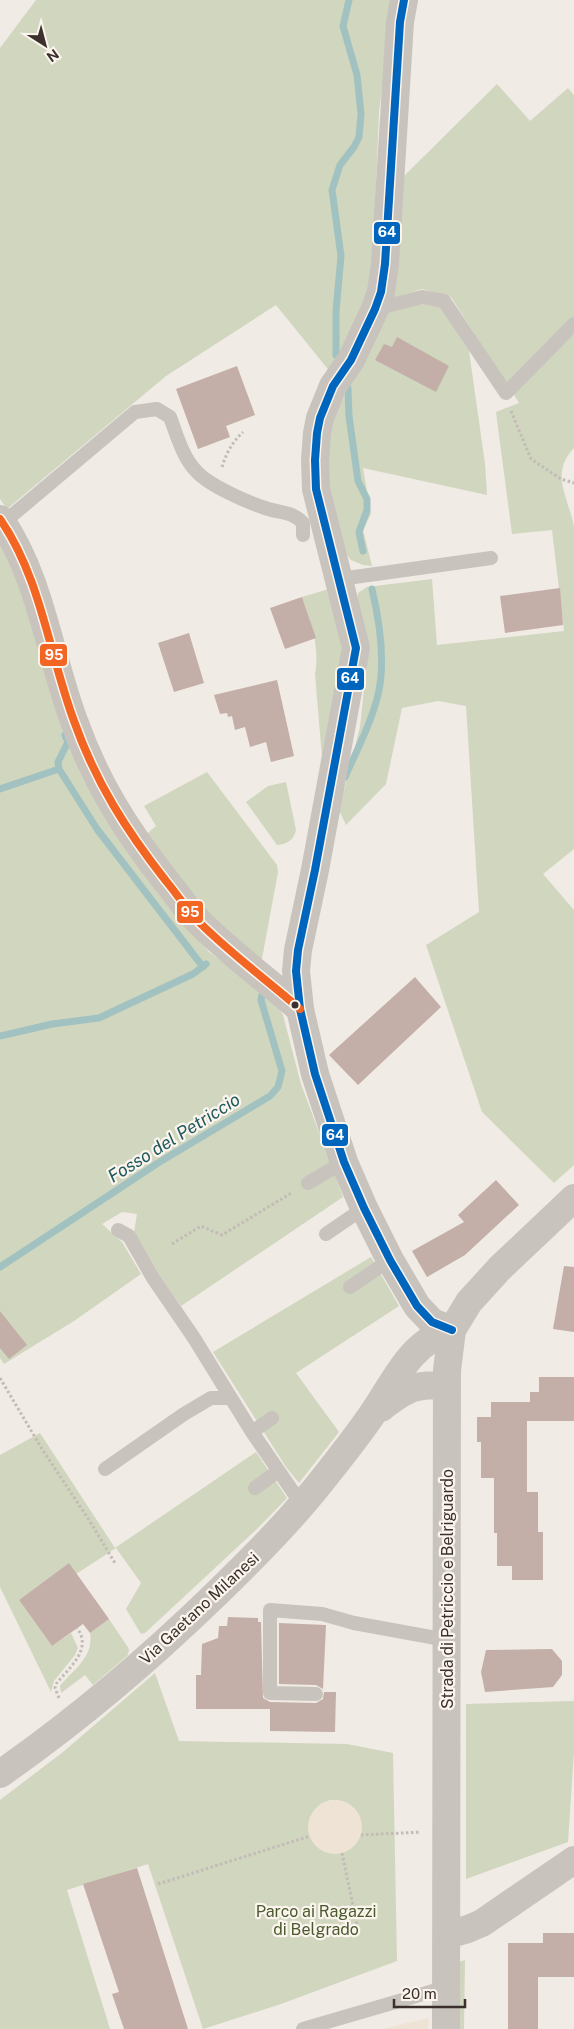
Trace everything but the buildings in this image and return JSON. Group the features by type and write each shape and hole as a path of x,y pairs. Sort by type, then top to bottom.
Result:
{"street":[{"path":"404,0 400,22 385,264 381,292 375,309 350,360 333,386 320,418 318,433 315,460 316,489 356,648 315,870 298,950 296,971 300,1009 315,1074 344,1162 390,1260 424,1316 442,1328 452,1330"},
{"path":"1,520 10,535 34,588 74,721 99,783 136,843 198,921 300,1009"},
{"name":"Strada di Petriccio e Belriguardo","path":"446,2029 448,1935 447,1358 452,1330 480,1288 574,1198"},
{"name":"Via Gaetano Milanesi","path":"0,1774 72,1720 144,1662 273,1538 302,1506 372,1415 412,1355 430,1339 452,1330"},
{"name":"Via Gaetano Milanesi","path":"372,1415 412,1388 427,1384 447,1386"},
{"path":"448,1935 468,1929 490,1918 574,1860"}],"lane":[{"path":"375,309 422,297 444,301 506,393 574,324"},
{"path":"1,520 134,412 157,409 170,417 179,444 197,473 230,494 267,509 297,516 303,523 303,535"},
{"path":"340,579 492,558"},
{"path":"308,1183 344,1162"},
{"path":"326,1234 364,1208"},
{"path":"118,1230 129,1236 152,1278 194,1338 252,1432 302,1506"},
{"path":"350,1287 390,1260"},
{"path":"105,1469 184,1414 211,1398 231,1398"},
{"path":"252,1432 272,1418"},
{"path":"255,1488 278,1471"},
{"path":"316,1694 270,1693 270,1610 322,1614 354,1623 447,1640"},
{"path":"303,2029 447,1987"}],"path":[{"path":"506,393 512,415 531,459 562,479 574,483"},
{"path":"214,484 220,475 225,456 236,439 244,432"},
{"path":"172,1244 201,1226 222,1236 308,1183"},
{"path":"0,1378 42,1449 90,1520 115,1563"},
{"path":"72,1720 55,1688 56,1684 80,1654 84,1642 78,1628"},
{"path":"361,1835 429,1832"},
{"path":"158,1884 310,1836"},
{"path":"342,1853 357,1925"}],"green space":[{"path":"36,0 394,0 379,112 373,263 370,290 331,373 276,305 166,376 7,509 0,499 0,48"},
{"path":"497,84 530,121 568,88 574,95 574,448 563,467 562,477 565,496 574,527 574,849 543,874 574,910 574,1165 554,1183 482,1112 426,945 479,912 466,706 438,701 402,708 386,784 346,825 339,810 360,727 368,653 357,604 358,593 367,587 432,579 437,645 564,631 552,530 512,534 496,412 519,403 451,297 422,289 384,301 402,178"},
{"path":"419,304 441,307 469,351 485,464 487,495 363,468 371,514 363,530 372,566 363,565 351,560 344,552 331,506 326,445 332,421 371,342 390,311"},
{"path":"0,545 25,591 126,844 209,952 274,1000 283,1015 301,1084 343,1197 181,1306 160,1276 134,1232 137,1214 122,1212 102,1224 122,1242 141,1274 74,1321 4,1364 0,1358"},
{"path":"329,589 344,658 322,758 315,674 315,644 302,597"},
{"path":"207,772 277,865 278,872 261,964 204,914 143,837 156,826 144,806"},
{"path":"286,782 296,830 294,836 289,841 277,845 246,802 268,786"},
{"path":"371,1257 399,1306 296,1373 339,1432 299,1483 286,1467 213,1352"},
{"path":"40,1433 115,1548 256,1452 287,1498 259,1527 145,1633 141,1634 126,1609 141,1583 116,1548 76,1574 68,1564 19,1600 52,1646 71,1633 78,1648 75,1655 54,1681 51,1692 0,1587 0,1455"},
{"path":"109,1619 129,1649 128,1655 93,1685 85,1675 61,1693 60,1686 86,1656 89,1649 90,1633"},
{"name":"Parco ai Ragazzi di Belgrado","path":"155,1673 179,1741 347,1744 393,1753 397,1961 281,2004 203,2029 148,1864 67,1890 110,2029 0,2029 0,1800 63,1752","holes":["335,1800 351,1806 360,1817 321,1804"]},
{"path":"574,1701 574,1751 568,1842 466,1879 466,1704"},
{"path":"465,1960 464,2029 459,2029 459,1962"}],"shaded area":[{"path":"335,1800 345,1802 354,1808 360,1817 362,1827 360,1837 354,1846 345,1852 335,1854 325,1852 316,1846 310,1837 308,1827 310,1817 316,1808 325,1802"},
{"path":"429,2018 428,2029 382,2029"}],"waterway":[{"path":"336,355 336,311 341,256 332,190 340,165 359,137 361,114 357,75 343,26 349,0"},
{"path":"348,388 349,416 358,481 367,499 367,510 359,532 363,551"},
{"path":"345,777 372,716 382,669 381,642 372,589"},
{"path":"59,769 58,762 68,742 65,735"},
{"path":"0,789 59,769 97,829 203,967"},
{"path":"0,1036 52,1024 99,1018 193,974 206,964"},
{"name":"Fosso del Petriccio","path":"0,1267 158,1163 270,1096 278,1087 282,1071 261,1000 263,990"}],"transit line":[{"name":"64","path":"404,0 400,22 385,264 381,292 351,360 333,386 320,418 317,433 315,460 316,489 356,648 315,870 298,950 296,971 300,1009 315,1074 344,1162 390,1260 417,1306 432,1322 452,1330"},
{"name":"95","path":"0,519 14,542 35,591 74,721 92,765 113,805 151,862 195,917 211,934 300,1009"}]}
